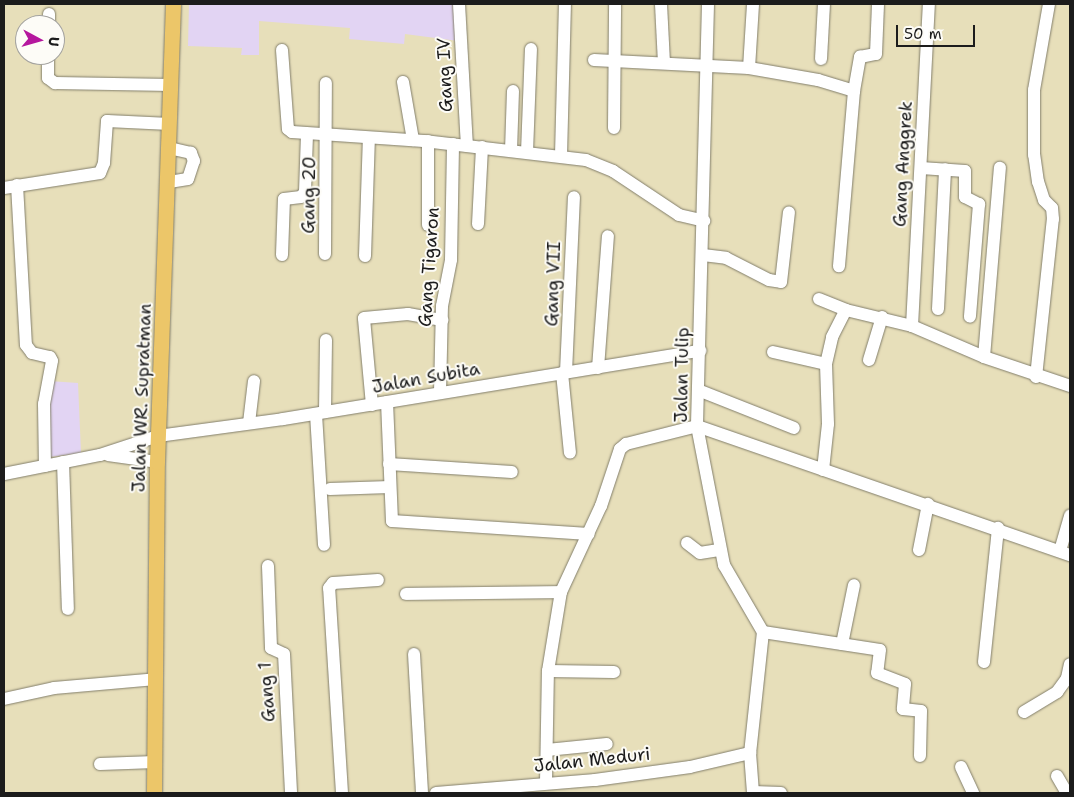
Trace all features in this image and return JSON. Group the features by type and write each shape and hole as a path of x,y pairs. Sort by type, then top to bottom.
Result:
{"main road":[{"name":"Jalan WR. Supratman","path":"154,793 157,462 170,148 173,4"}],"street":[{"name":"Gang IV","path":"459,4 467,146"},
{"path":"561,155 565,4"},
{"path":"614,128 615,4"},
{"path":"661,4 664,63"},
{"name":"Jalan Tulip","path":"708,4 704,221 697,426 719,550 724,566 763,632"},
{"path":"749,68 753,4"},
{"path":"821,59 824,4"},
{"path":"839,266 854,90 860,58 873,57 876,54 878,4"},
{"name":"Gang Anggrek","path":"912,326 929,4"},
{"path":"1036,377 1049,265 1052,208 1044,200 1034,155 1034,90 1049,4"},
{"path":"282,50 288,129 307,134 328,136 428,141 561,155 608,168 679,215 704,221"},
{"path":"527,152 531,50"},
{"path":"594,60 749,68 818,80 854,90"},
{"path":"48,65 48,78 55,83 171,85"},
{"path":"403,82 413,140"},
{"name":"Gang 20","path":"326,83 328,136 326,254"},
{"path":"512,151 513,91"},
{"path":"4,188 100,173 104,163 107,121 170,124"},
{"path":"282,255 284,199 301,197 305,192 307,134"},
{"path":"364,256 369,138"},
{"path":"428,141 428,225"},
{"name":"Gang Tigaron","path":"440,393 442,320 451,260 453,144"},
{"path":"478,224 482,147"},
{"path":"168,182 188,179 194,161 191,153 170,148"},
{"path":"921,168 965,171 965,197 980,206 970,318"},
{"path":"984,357 1000,168"},
{"path":"938,309 945,170"},
{"path":"17,185 26,345 32,353 50,357 52,360 44,404 45,466"},
{"name":"Gang VII","path":"570,453 564,372 574,197"},
{"path":"703,256 726,258 769,280 781,282 789,212"},
{"path":"598,368 608,236"},
{"path":"819,299 846,310 882,317 912,326 1036,377 1070,386"},
{"path":"823,470 828,424 826,364 832,337 846,310"},
{"path":"372,404 364,320 369,315 408,314 442,320"},
{"path":"869,360 882,317"},
{"path":"324,545 320,413 326,340"},
{"name":"Jalan Subita","path":"4,474 100,454 158,436 320,413 700,350"},
{"path":"773,352 826,364"},
{"path":"249,423 254,381"},
{"path":"698,390 794,428"},
{"path":"387,402 391,519 394,521 589,534"},
{"path":"546,782 548,671 562,592 589,534 622,446 697,426 998,528 1065,553 1070,515"},
{"path":"100,454 157,462"},
{"path":"63,462 68,609"},
{"path":"389,464 512,472"},
{"path":"330,490 390,486"},
{"path":"919,550 928,504"},
{"path":"984,662 998,528"},
{"path":"687,543 700,553 719,550"},
{"name":"Gang 1","path":"268,566 271,648 284,654 291,793"},
{"path":"342,793 329,588 333,583 378,580"},
{"path":"842,644 854,585"},
{"path":"406,594 562,592"},
{"path":"781,793 753,793 750,752 763,632 880,650 877,674 905,684 903,709 921,711 920,756"},
{"path":"414,654 422,793"},
{"path":"1024,712 1057,692 1067,678 1070,664"},
{"path":"548,671 614,672"},
{"path":"4,699 54,688 156,679"},
{"path":"547,750 608,744"},
{"name":"Jalan Meduri","path":"436,793 546,782 595,780 690,767 750,752"},
{"path":"100,764 155,762"},
{"path":"961,767 973,793"},
{"path":"1057,776 1067,793"}],"shaded area":[{"path":"189,4 462,4 466,42 405,34 404,44 349,39 350,28 259,21 259,55 241,55 242,48 188,46"},
{"path":"49,381 78,383 81,453 50,457"}]}
